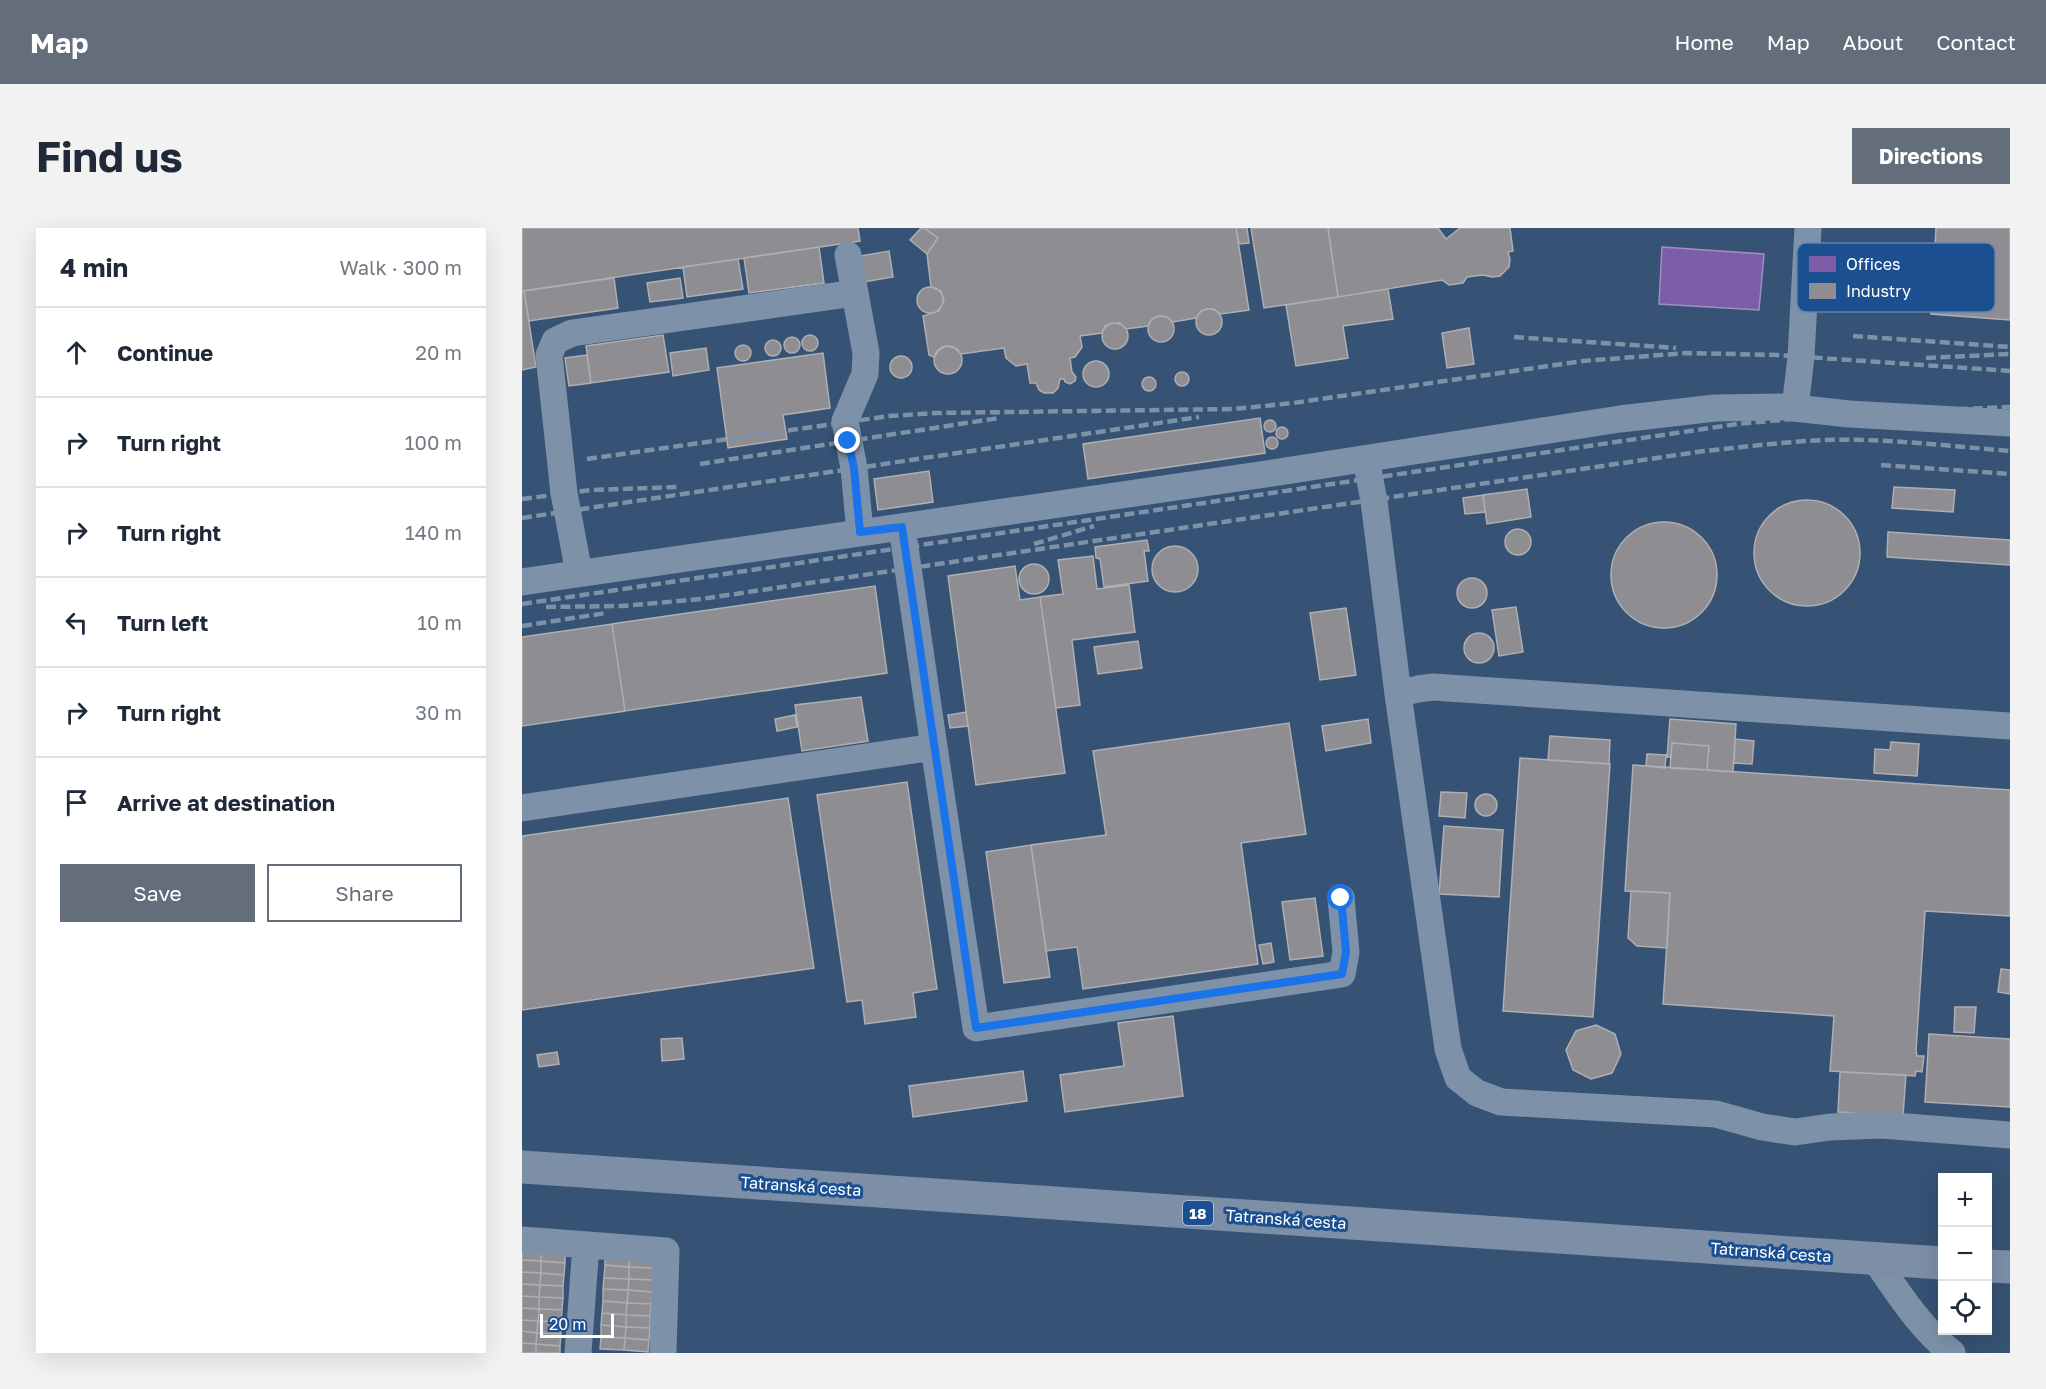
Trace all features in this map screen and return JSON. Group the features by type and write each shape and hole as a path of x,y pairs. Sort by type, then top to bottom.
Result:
{"main road":[{"name":"Tatranská cesta","path":"522,1167 1938,1263"},
{"path":"1992,1266 2010,1267"}],"lane":[{"path":"1807,243 1808,228"},
{"path":"848,255 866,353 865,374 845,422 854,468 860,532"},
{"path":"579,573 564,493 549,355 555,341 572,333 855,293"},
{"path":"1795,408 1803,312"},
{"path":"522,582 1366,459 1620,419 1715,408 1795,408 1849,414 2010,423"},
{"path":"1366,459 1374,501 1398,694 1448,1049 1458,1078 1477,1093 1501,1102 1716,1114 1762,1127 1795,1132 1830,1127 1881,1125 2010,1135"},
{"path":"902,527 976,1028 1342,974 1346,952 1341,898"},
{"path":"1398,694 1433,687 2010,726"},
{"path":"522,808 934,747"},
{"path":"522,1240 666,1251 663,1353"},
{"path":"578,1353 586,1245"},
{"path":"1874,1258 1905,1304 1941,1345 1952,1353"}],"building: Offices":[{"path":"1662,247 1764,254 1759,310 1659,304"}],"building: Industry":[{"path":"522,228 858,228 860,241 522,291"},
{"path":"921,228 938,238 927,254 910,240"},
{"path":"924,228 1236,228 1249,310 1220,314 1214,309 1206,309 1196,318 1173,322 1167,317 1160,316 1152,319 1148,326 1126,329 1120,323 1112,323 1105,326 1102,333 1080,336 1082,347 1075,357 1070,358 1072,372 1076,377 1075,381 1070,384 1060,379 1058,388 1053,393 1044,393 1039,390 1036,383 1030,383 1027,364 1016,366 1006,358 1004,348 961,354 955,348 946,346 934,357 929,355 923,316 939,311 944,301 941,291 931,287 927,254 938,238"},
{"path":"1236,228 1247,228 1249,243 1239,244"},
{"path":"1251,228 1328,228 1338,297 1264,308"},
{"path":"1328,228 1438,228 1446,239 1460,228 1510,228 1513,251 1508,252 1509,267 1500,276 1467,277 1463,283 1449,285 1442,280 1338,297"},
{"path":"1936,228 2010,228 2010,320 1931,314 1931,312 1995,312 1995,243 1935,243"},
{"path":"819,247 824,283 749,293 744,258"},
{"path":"889,251 893,277 864,282 860,256"},
{"path":"738,259 743,289 687,297 683,267"},
{"path":"614,278 618,308 529,321 524,291"},
{"path":"680,278 683,298 650,302 647,283"},
{"path":"930,287 939,291 943,300 939,309 930,313 921,309 917,300 921,291"},
{"path":"1388,289 1393,319 1343,326 1348,358 1296,366 1286,305"},
{"path":"522,291 524,291 536,367 522,370"},
{"path":"1209,309 1218,313 1222,322 1218,331 1209,335 1200,331 1196,322 1200,313"},
{"path":"1161,316 1170,320 1174,329 1170,338 1161,342 1152,338 1148,329 1152,320"},
{"path":"1115,323 1124,327 1128,336 1124,345 1115,349 1106,345 1102,336 1106,327"},
{"path":"1469,328 1474,364 1447,368 1442,333"},
{"path":"663,335 669,372 591,383 586,346"},
{"path":"807,335 813,335 818,343 816,349 807,351 802,346 802,340"},
{"path":"792,337 798,339 800,345 798,351 792,353 786,351 784,345 786,339"},
{"path":"770,340 776,340 781,348 779,354 770,356 765,351 765,345"},
{"path":"740,345 746,345 751,353 749,359 740,361 735,356 735,350"},
{"path":"948,346 958,350 962,360 958,370 948,374 938,370 934,360 938,350"},
{"path":"706,348 709,370 673,376 670,353"},
{"path":"823,353 830,408 783,415 787,439 728,448 717,368"},
{"path":"587,355 591,383 569,386 565,358"},
{"path":"901,356 909,359 912,367 909,375 901,378 893,375 890,367 893,359"},
{"path":"1096,361 1105,365 1109,374 1105,383 1096,387 1087,383 1083,374 1087,365"},
{"path":"1182,372 1187,374 1189,379 1187,384 1182,386 1177,384 1175,379 1177,374"},
{"path":"1146,377 1152,377 1156,384 1152,391 1146,391 1142,387 1142,381"},
{"path":"1260,418 1265,453 1088,479 1083,444"},
{"path":"1270,420 1276,426 1270,432 1264,426"},
{"path":"1282,427 1288,433 1282,439 1276,433"},
{"path":"1274,437 1278,443 1274,449 1270,449 1266,441"},
{"path":"929,471 933,502 878,510 874,479"},
{"path":"1894,487 1955,490 1953,512 1892,508"},
{"path":"1527,489 1531,517 1487,524 1483,495"},
{"path":"1483,495 1485,512 1465,514 1463,498"},
{"path":"1807,500 1827,504 1845,515 1856,533 1860,553 1856,573 1845,591 1827,602 1807,606 1787,602 1769,591 1758,573 1754,553 1758,533 1769,515 1787,504"},
{"path":"1664,522 1684,526 1702,537 1713,555 1717,575 1713,595 1702,613 1684,624 1664,628 1644,624 1626,613 1615,595 1611,575 1615,555 1626,537 1644,526"},
{"path":"1518,529 1527,533 1531,542 1527,551 1518,555 1509,551 1505,542 1509,533"},
{"path":"1888,532 2010,540 2010,565 1887,557"},
{"path":"1147,540 1149,551 1144,551 1148,581 1104,587 1100,559 1096,558 1095,547"},
{"path":"1175,546 1191,553 1198,569 1191,585 1175,592 1159,585 1152,569 1159,553"},
{"path":"1093,556 1097,589 1129,585 1135,632 1072,640 1080,705 1056,708 1040,597 1063,594 1058,560"},
{"path":"1034,564 1045,568 1049,579 1045,590 1034,594 1023,590 1019,579 1023,568"},
{"path":"1015,566 1020,600 1040,597 1065,773 976,785 948,576"},
{"path":"1472,578 1482,583 1487,593 1482,603 1472,608 1462,603 1457,593 1462,583"},
{"path":"875,586 887,673 625,711 612,624"},
{"path":"1516,607 1523,652 1499,656 1492,610"},
{"path":"1346,608 1356,675 1320,680 1310,613"},
{"path":"612,624 625,711 522,726 522,637"},
{"path":"1479,633 1489,638 1494,648 1489,658 1479,663 1469,658 1464,648 1469,638"},
{"path":"1138,641 1142,668 1098,674 1094,647"},
{"path":"861,697 868,741 802,751 795,705"},
{"path":"966,712 968,726 950,728 948,715"},
{"path":"795,715 797,727 777,731 775,719"},
{"path":"1368,719 1371,743 1326,751 1322,726"},
{"path":"1670,719 1736,724 1733,772 1707,770 1709,746 1672,743 1671,757 1667,757"},
{"path":"1289,723 1306,834 1241,843 1258,964 1083,989 1077,947 1046,951 1031,845 1106,835 1093,751"},
{"path":"1550,736 1610,740 1609,764 1548,760"},
{"path":"1735,739 1754,741 1752,764 1734,763"},
{"path":"1891,742 1919,744 1917,776 1874,773 1875,749 1890,750"},
{"path":"1672,743 1709,746 1707,770 1670,768"},
{"path":"1647,754 1666,755 1665,768 1646,766"},
{"path":"1520,758 1610,764 1593,1017 1503,1011"},
{"path":"1633,765 2010,790 2010,916 1925,911 1916,1051 1917,1056 1924,1056 1922,1072 1916,1071 1915,1076 1830,1071 1834,1016 1663,1004 1670,893 1625,891"},
{"path":"907,782 937,989 913,993 916,1017 865,1024 862,1000 847,1002 817,795"},
{"path":"1441,792 1467,793 1465,818 1439,816"},
{"path":"1486,794 1494,797 1497,805 1494,813 1486,816 1478,813 1475,805 1478,797"},
{"path":"788,798 814,968 522,1010 522,836"},
{"path":"1444,826 1503,830 1499,897 1439,894"},
{"path":"1031,845 1050,977 1004,983 986,852"},
{"path":"1631,891 1670,893 1667,948 1637,946 1628,938"},
{"path":"1315,898 1323,956 1290,960 1282,902"},
{"path":"1271,943 1274,962 1263,964 1259,945"},
{"path":"2001,969 2010,970 2010,994 1998,992"},
{"path":"1955,1007 1976,1007 1974,1033 1954,1032"},
{"path":"1173,1016 1183,1096 1065,1112 1060,1075 1124,1066 1118,1023"},
{"path":"1596,1025 1615,1034 1621,1054 1612,1073 1591,1079 1573,1070 1566,1050 1576,1031"},
{"path":"1929,1034 2010,1039 2010,1107 1925,1102"},
{"path":"682,1038 684,1059 662,1061 661,1039"},
{"path":"557,1052 559,1064 539,1067 537,1055"},
{"path":"1023,1071 1027,1101 913,1117 909,1086"},
{"path":"1840,1072 1906,1075 1903,1116 1838,1112"},
{"path":"522,1248 542,1249 541,1261 522,1260"},
{"path":"542,1249 565,1251 565,1263 541,1261"},
{"path":"605,1254 630,1255 629,1267 605,1265"},
{"path":"630,1255 654,1256 653,1268 629,1267"},
{"path":"522,1260 541,1261 541,1273 522,1272"},
{"path":"541,1261 565,1263 564,1275 541,1273"},
{"path":"605,1265 629,1267 629,1279 604,1278"},
{"path":"629,1267 653,1268 653,1280 629,1279"},
{"path":"522,1272 541,1273 540,1285 522,1284"},
{"path":"541,1273 564,1275 563,1286 540,1285"},
{"path":"604,1278 629,1279 628,1290 603,1289"},
{"path":"629,1279 653,1280 652,1292 628,1290"},
{"path":"522,1284 540,1285 539,1297 522,1296"},
{"path":"540,1285 563,1286 563,1298 539,1297"},
{"path":"603,1289 628,1290 627,1303 603,1301"},
{"path":"628,1290 652,1292 651,1304 627,1303"},
{"path":"522,1296 539,1297 539,1309 522,1308"},
{"path":"539,1297 563,1298 562,1310 539,1309"},
{"path":"603,1301 627,1303 626,1315 602,1313"},
{"path":"627,1303 651,1304 650,1316 626,1315"},
{"path":"522,1308 539,1309 538,1321 522,1320"},
{"path":"539,1309 562,1310 561,1322 538,1321"},
{"path":"602,1313 626,1315 626,1327 601,1325"},
{"path":"626,1315 650,1316 650,1328 626,1327"},
{"path":"522,1320 538,1321 537,1333 522,1331"},
{"path":"538,1321 561,1322 561,1334 537,1333"},
{"path":"601,1325 626,1327 625,1338 601,1337"},
{"path":"626,1327 650,1328 649,1340 625,1338"},
{"path":"522,1331 537,1333 536,1344 522,1343"},
{"path":"537,1333 561,1334 560,1346 536,1344"},
{"path":"601,1337 625,1338 624,1350 600,1349"},
{"path":"625,1338 649,1340 648,1352 624,1350"},
{"path":"522,1343 536,1344 536,1353 522,1353"},
{"path":"536,1344 560,1346 560,1353 536,1353"}],"railway":[{"path":"1853,336 2010,347"},
{"path":"1514,337 1676,348"},
{"path":"587,459 890,416 936,413 1235,409 1293,403 1583,361 1686,353 1777,355 2010,371"},
{"path":"1926,358 2010,354"},
{"path":"522,604 1737,424 1849,414 2010,407"},
{"path":"522,518 1199,417"},
{"path":"700,464 999,418"},
{"path":"546,607 623,606 701,599 1704,451 1823,440 1870,440 2010,451"},
{"path":"1881,465 2010,474"},
{"path":"522,499 592,490 677,487"},
{"path":"1034,544 1094,526"},
{"path":"522,626 606,613"}],"route":[{"path":"848,441 854,468 860,532 902,527 976,1028 1342,974 1346,952 1341,898"}]}
